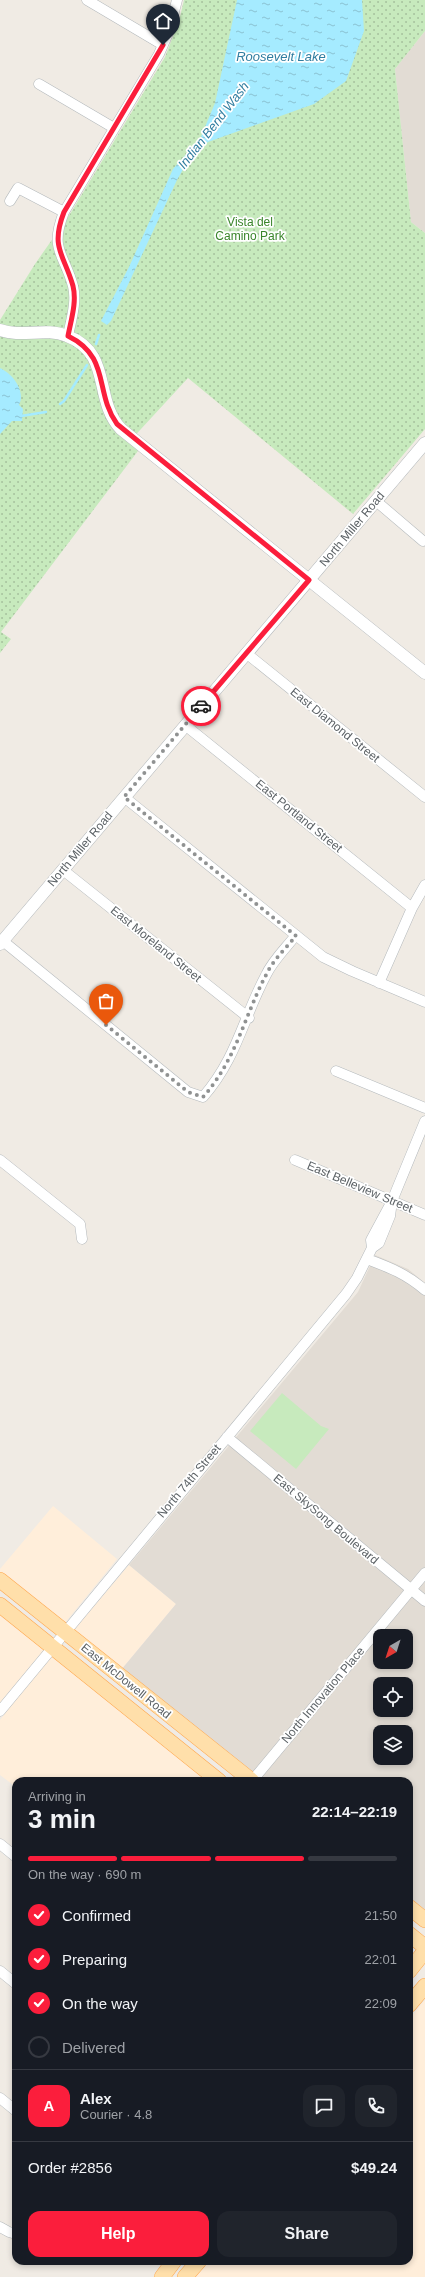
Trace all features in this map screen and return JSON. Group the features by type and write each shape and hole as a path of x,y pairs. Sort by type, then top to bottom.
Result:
{"main road":[{"name":"East McDowell Road","path":"0,1580 247,1777"},
{"name":"East McDowell Road","path":"0,1605 214,1777"},
{"path":"413,1910 425,1920"},
{"path":"413,1937 425,1947"},
{"path":"413,1966 425,1951"},
{"path":"413,2001 425,1986"},
{"path":"162,2277 171,2265"},
{"path":"185,2277 196,2265"}],"street":[{"path":"87,0 163,45"},
{"path":"68,336 74,307 73,287 58,247 58,231 64,212 163,45 178,0"},
{"path":"39,84 114,128"},
{"path":"10,201 18,188 64,212"},
{"path":"0,330 15,333 49,332 68,336 83,345 95,360 101,374 109,412 121,429 425,673"},
{"name":"North Miller Road","path":"1,943 425,443"},
{"path":"376,501 423,541"},
{"name":"East Diamond Street","path":"246,653 425,797"},
{"name":"East Portland Street","path":"185,725 412,908"},
{"path":"124,797 296,936 323,956 425,1002"},
{"name":"East Moreland Street","path":"63,870 248,1018"},
{"path":"380,983 412,908 425,885"},
{"path":"1,943 188,1092 203,1097 217,1081 228,1063 266,974 296,936"},
{"path":"336,1071 425,1108"},
{"name":"North 74th Street","path":"0,1711 341,1301 367,1259 372,1248 379,1243 390,1216 392,1201 425,1121"},
{"path":"0,1160 80,1224 82,1239"},
{"name":"East Belleview Street","path":"295,1160 425,1215"},
{"path":"367,1259 409,1276 425,1290"},
{"name":"East SkySong Boulevard","path":"227,1437 425,1601"},
{"name":"North Innovation Place","path":"255,1777 425,1573"},
{"path":"0,1844 12,1854"},
{"path":"0,1971 12,1981"},
{"path":"0,2098 12,2108"},
{"path":"0,2226 12,2232"}],"shaded area":[{"path":"425,31 425,233 411,222 395,69"},
{"path":"375,1255 408,1269 425,1283 425,1911 413,1901 413,1777 256,1777 121,1670 176,1604 129,1565 358,1292"},
{"path":"53,1506 117,1559 64,1624 0,1572 0,1569"},
{"path":"129,1565 176,1604 121,1670 73,1631"},
{"path":"0,1613 204,1777 12,1777 12,1784 0,1775 0,1720 4,1715 0,1712"},
{"path":"425,2000 425,2277 194,2277 204,2265 413,2265 413,2014"}],"green space":[{"name":"Vista del Camino Park","path":"184,0 425,0 425,31 395,69 411,222 425,233 425,429 353,514 188,378 129,442 138,451 1,632 11,639 0,653 0,320 35,264 70,214 165,57 179,21"},
{"path":"282,1393 321,1426 329,1429 296,1469 250,1431"}],"water":[{"name":"Roosevelt Lake","path":"237,0 362,0 364,31 346,81 314,104 208,142 186,164 177,180 111,321 107,325 101,321 129,267 173,169 200,139 215,103"},
{"path":"0,368 9,374 17,384 21,394 19,405 23,409 22,421 12,421 0,434"}],"waterway":[{"name":"Indian Bend Wash","path":"96,344 99,335"},
{"name":"Indian Bend Wash","path":"60,404 64,401 87,365"},
{"name":"Indian Bend Wash","path":"21,416 46,412"}],"way so far":[{"path":"106,1025 188,1092 203,1097 217,1081 228,1063 266,974 296,936 124,797 201,706"}],"route":[{"path":"163,45 64,212 58,231 58,247 73,287 74,307 68,336 83,345 95,360 101,374 106,406 117,424 121,429 309,580 201,706"}]}
